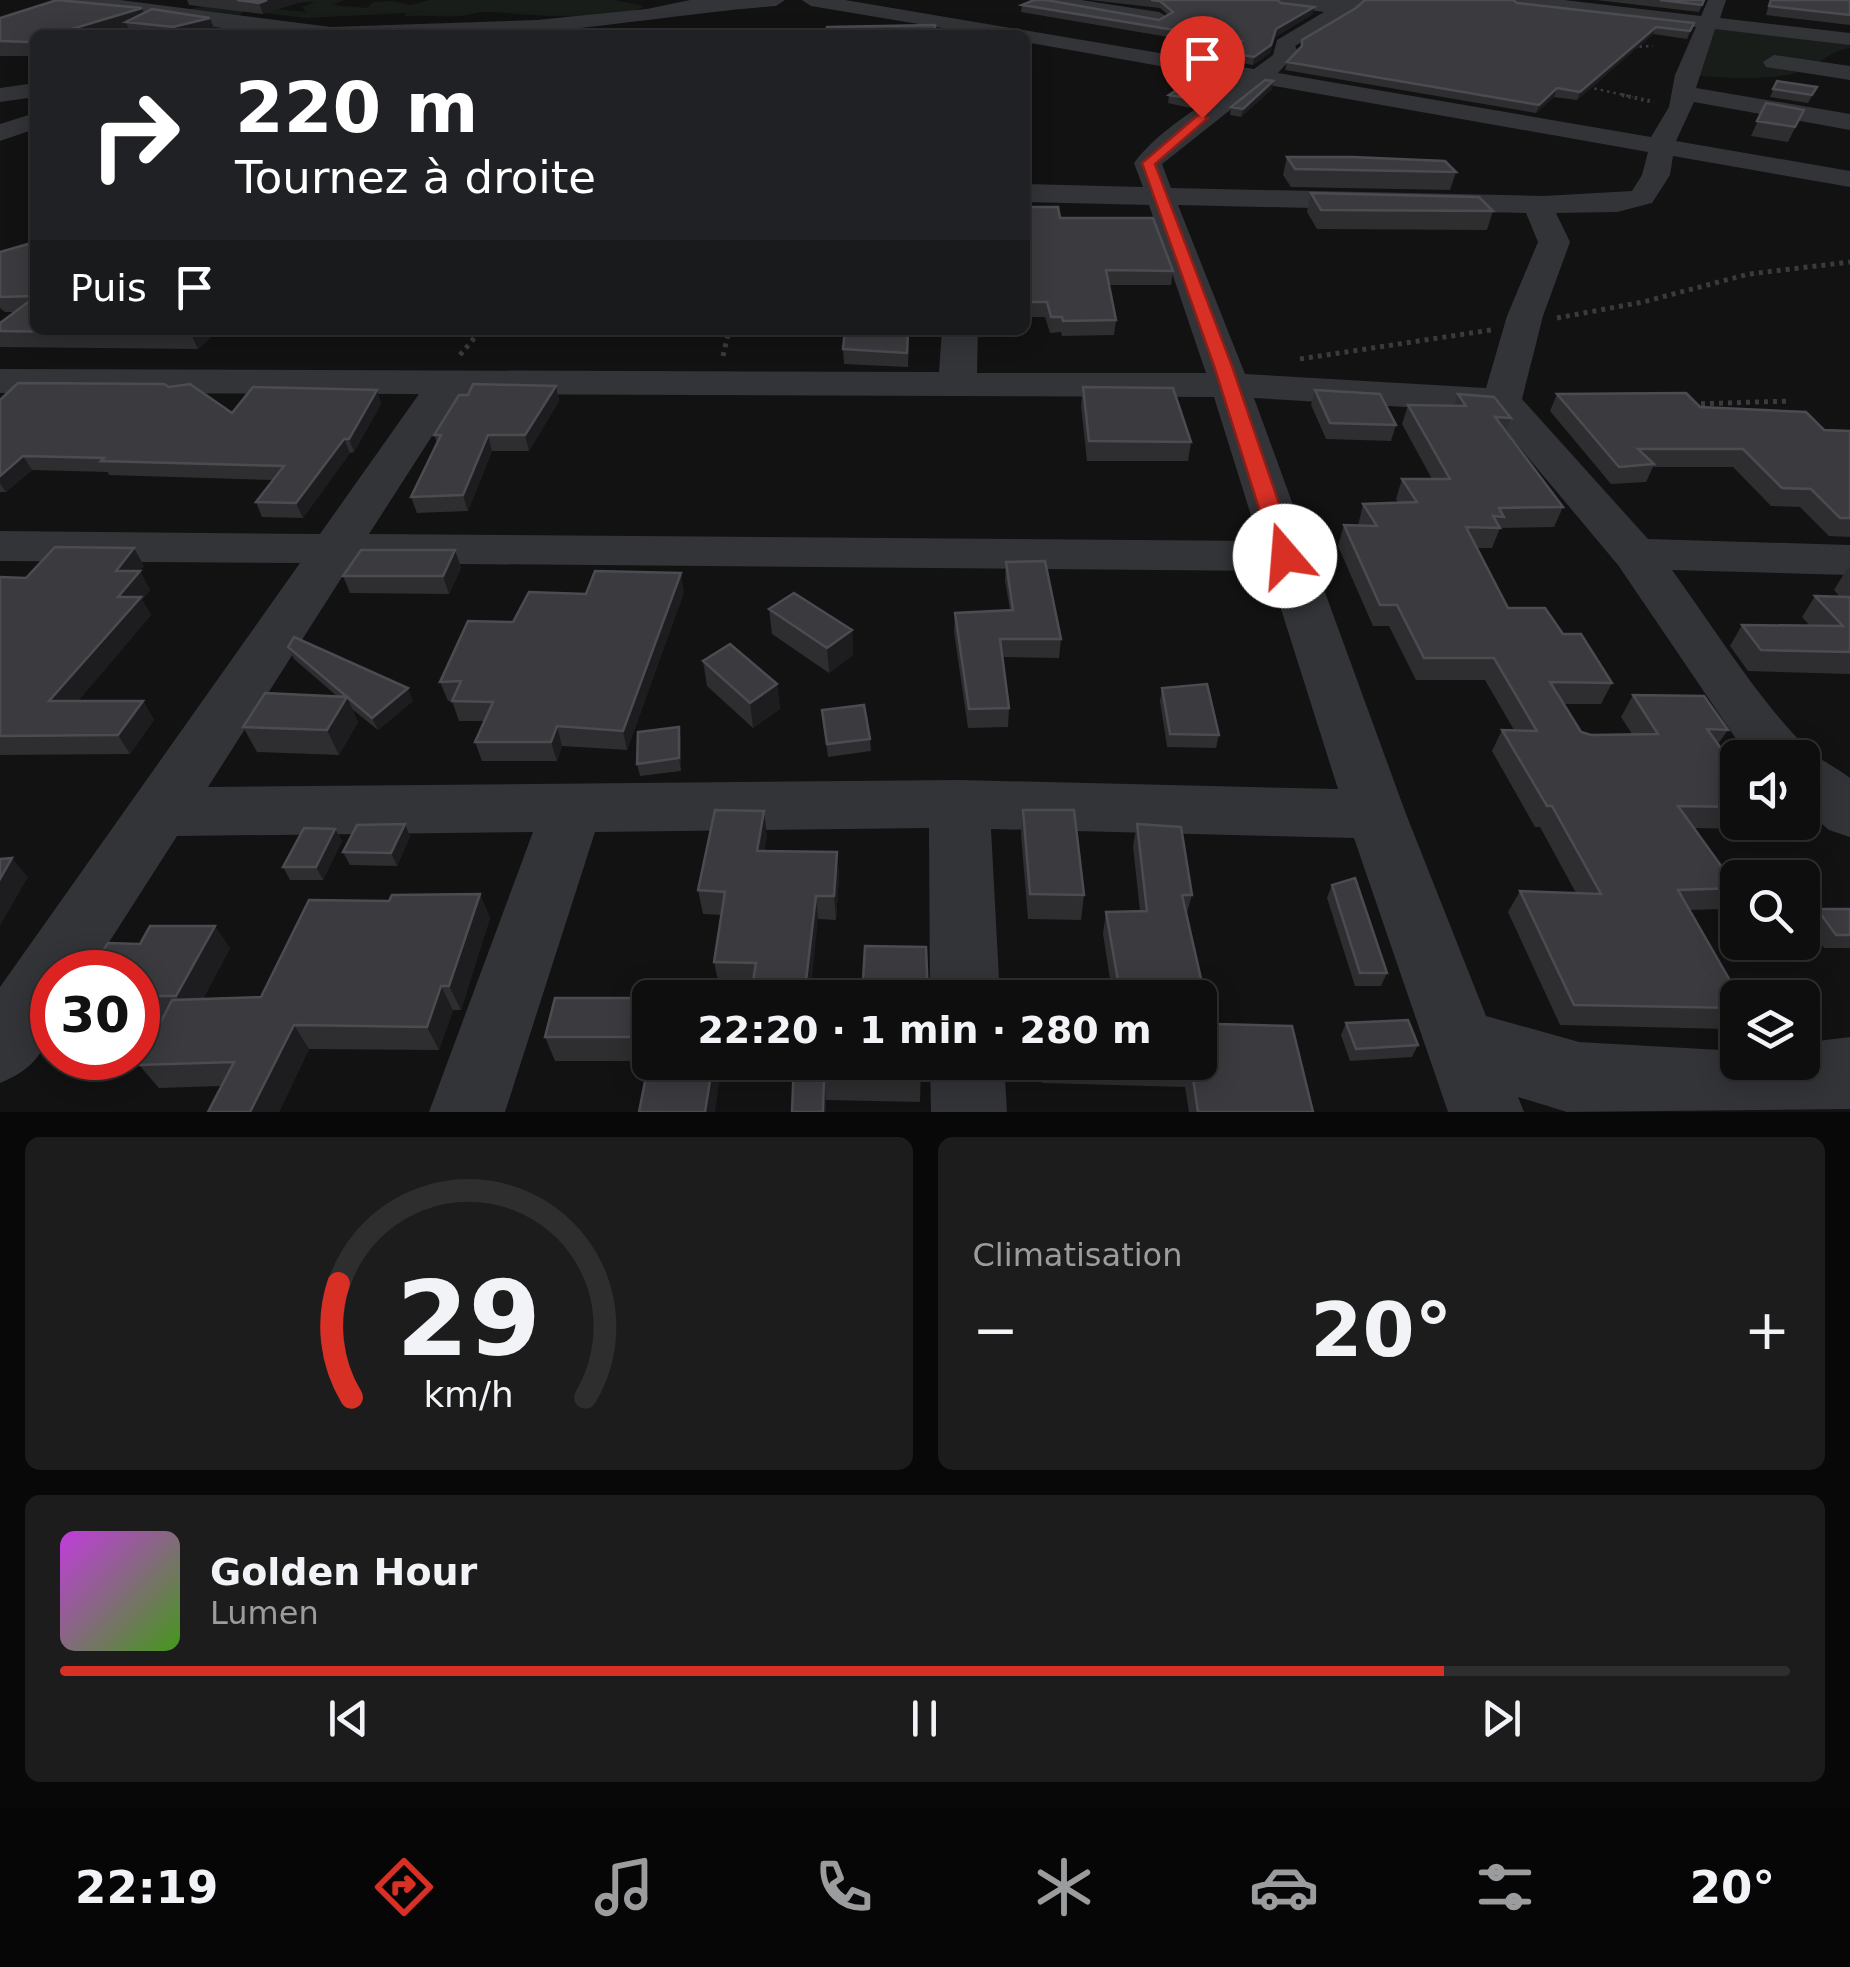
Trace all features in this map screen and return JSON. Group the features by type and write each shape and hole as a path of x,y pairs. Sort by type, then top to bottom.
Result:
{"street":[{"path":"75,0 298,30"},
{"path":"686,8 716,0"},
{"path":"464,30 651,7 776,0"},
{"path":"811,0 992,30"},
{"path":"1044,0 1159,18"},
{"path":"1280,0 1351,4"},
{"path":"1515,0 1712,12 1850,38"},
{"path":"1351,4 1284,44 1288,51 1281,60 1174,139 1148,163 1229,384 1376,814 1486,1112"},
{"path":"856,30 858,8"},
{"path":"1030,193 1544,205 1617,203 1642,197 1656,174 1684,66 1712,12"},
{"path":"1030,36 1850,179"},
{"path":"1755,59 1850,73"},
{"path":"1684,66 1850,122"},
{"path":"0,95 30,91"},
{"path":"0,133 30,123"},
{"path":"1502,401 1525,316 1554,242 1538,210 1544,205"},
{"path":"957,382 960,335"},
{"path":"0,381 1229,384 1502,401 1635,554 1767,740"},
{"path":"0,1048 447,382"},
{"path":"6,552 338,548 1285,556"},
{"path":"1635,554 1850,560"},
{"path":"1820,787 1850,813"},
{"path":"158,812 959,804 1376,814"},
{"path":"959,804 964,980"},
{"path":"468,1112 572,808"},
{"path":"1461,1044 1578,1079 1737,1088 1850,1073"},
{"path":"967,1080 968,1112"}],"path":[{"path":"1627,47 1684,66"},
{"path":"1580,86 1684,66"},
{"path":"1683,405 1791,401"}],"shaded area":[{"path":"240,0 344,0 333,5 367,8 373,2 411,5 430,0 614,0 644,6 632,12 593,16 487,12 305,18 265,13 274,9 306,12 302,7 315,2 251,5 240,15 184,10"},
{"path":"1707,23 1850,39 1850,48 1800,72 1779,76 1686,75"}],"building":[{"path":"57,0 142,8 69,30 30,30 29,42 0,41 0,18"},
{"path":"1034,0 1159,20 1173,12 1160,1 1151,0 1277,0 1314,7 1276,29 1271,45 1254,57 1232,53 1242,47 1234,45 1241,41 1022,5"},
{"path":"1365,0 1513,0 1694,23 1690,31 1656,27 1580,92 1557,88 1539,105 1287,62 1302,46 1302,40"},
{"path":"1660,0 1704,0 1702,5"},
{"path":"1771,0 1850,0 1850,15 1769,6"},
{"path":"152,9 210,18 173,27 126,22"},
{"path":"935,25 935,30 826,30"},
{"path":"1207,70 1231,74 1193,99 1169,95"},
{"path":"1265,80 1273,81 1243,109 1231,107"},
{"path":"1777,81 1817,87 1812,95 1773,89"},
{"path":"1766,103 1804,110 1795,127 1757,121"},
{"path":"1287,157 1445,161 1456,172 1295,169"},
{"path":"1311,193 1479,197 1493,211 1321,210"},
{"path":"1030,207 1058,207 1060,218 1153,218 1173,271 1106,270 1116,320 1063,321 1062,317 1051,317 1047,302 1030,302"},
{"path":"30,243 30,296 0,297 0,252"},
{"path":"30,301 30,331 0,331 0,323"},
{"path":"844,335 908,335 907,353 843,349"},
{"path":"18,383 169,387 190,384 232,413 253,387 377,390 349,439 344,439 296,503 256,502 284,466 23,456 0,476 0,400"},
{"path":"473,384 556,386 525,435 488,435 463,495 411,497 441,435 434,435 459,395 468,395"},
{"path":"1083,387 1173,388 1191,442 1089,441"},
{"path":"1315,390 1380,394 1396,425 1330,423"},
{"path":"1686,393 1700,407 1806,412 1824,430 1850,431 1850,518 1840,518 1811,489 1782,488 1743,449 1638,449 1654,464 1619,467 1557,394"},
{"path":"1458,394 1494,397 1511,418 1495,417 1563,507 1499,508 1504,517 1493,516 1500,528 1466,527 1508,608 1545,608 1563,634 1581,634 1612,683 1550,682 1581,732 1658,734 1633,695 1704,696 1728,730 1707,729 1720,747 1720,807 1678,806 1720,864 1720,889 1678,890 1730,980 1720,980 1720,1008 1574,1005 1520,891 1601,894 1552,806 1547,806 1502,730 1537,731 1494,658 1424,658 1397,605 1380,605 1344,525 1377,526 1363,504 1417,502 1402,479 1450,479 1408,405 1466,406"},
{"path":"55,547 134,548 116,571 140,571 118,597 141,597 49,701 143,701 118,735 0,736 0,577 26,578"},
{"path":"361,550 455,550 443,576 343,576"},
{"path":"1045,561 1061,639 1000,639 1009,708 969,709 955,613 1013,610 1006,562"},
{"path":"595,571 681,573 623,731 557,726 551,742 475,742 493,702 452,701 461,681 440,682 468,621 513,622 529,592 586,594"},
{"path":"794,593 852,630 827,648 769,609"},
{"path":"1815,596 1850,597 1850,652 1761,650 1742,625 1843,626"},
{"path":"294,637 408,688 372,718 288,647"},
{"path":"730,644 777,684 750,703 703,661"},
{"path":"1207,684 1219,735 1170,734 1162,688"},
{"path":"265,693 347,697 327,730 243,727"},
{"path":"864,705 870,739 827,744 822,710"},
{"path":"679,727 679,758 637,764 638,732"},
{"path":"715,810 764,811 757,851 837,852 834,896 816,896 806,980 753,980 756,963 714,962 725,892 698,890"},
{"path":"1023,810 1074,810 1084,895 1030,894"},
{"path":"405,824 391,853 343,852 357,825"},
{"path":"1137,824 1181,827 1192,895 1182,895 1201,980 1118,980 1106,912 1147,911"},
{"path":"304,828 335,829 316,867 283,867"},
{"path":"12,858 0,879 0,859"},
{"path":"1355,878 1387,973 1360,973 1332,885"},
{"path":"480,894 449,986 441,986 427,1027 294,1025 250,1112 208,1112 234,1062 160,1064 160,1024 172,1000 261,997 309,900 389,901 392,895"},
{"path":"1820,909 1850,909 1850,935 1836,935"},
{"path":"150,926 215,926 176,996 160,996 160,950 103,950 108,943 140,944"},
{"path":"865,946 926,947 927,980 863,980"},
{"path":"555,998 632,998 631,1037 545,1037"},
{"path":"1217,1014 1218,1024 1292,1026 1313,1112 1198,1112 1193,1080 1217,1080"},
{"path":"1408,1020 1418,1045 1356,1049 1346,1023"},
{"path":"645,1080 710,1080 705,1112 639,1112"},
{"path":"793,1080 824,1080 823,1112 792,1112"}],"route":[{"path":"1202,118 1148,163 1223,366 1285,556"}]}
